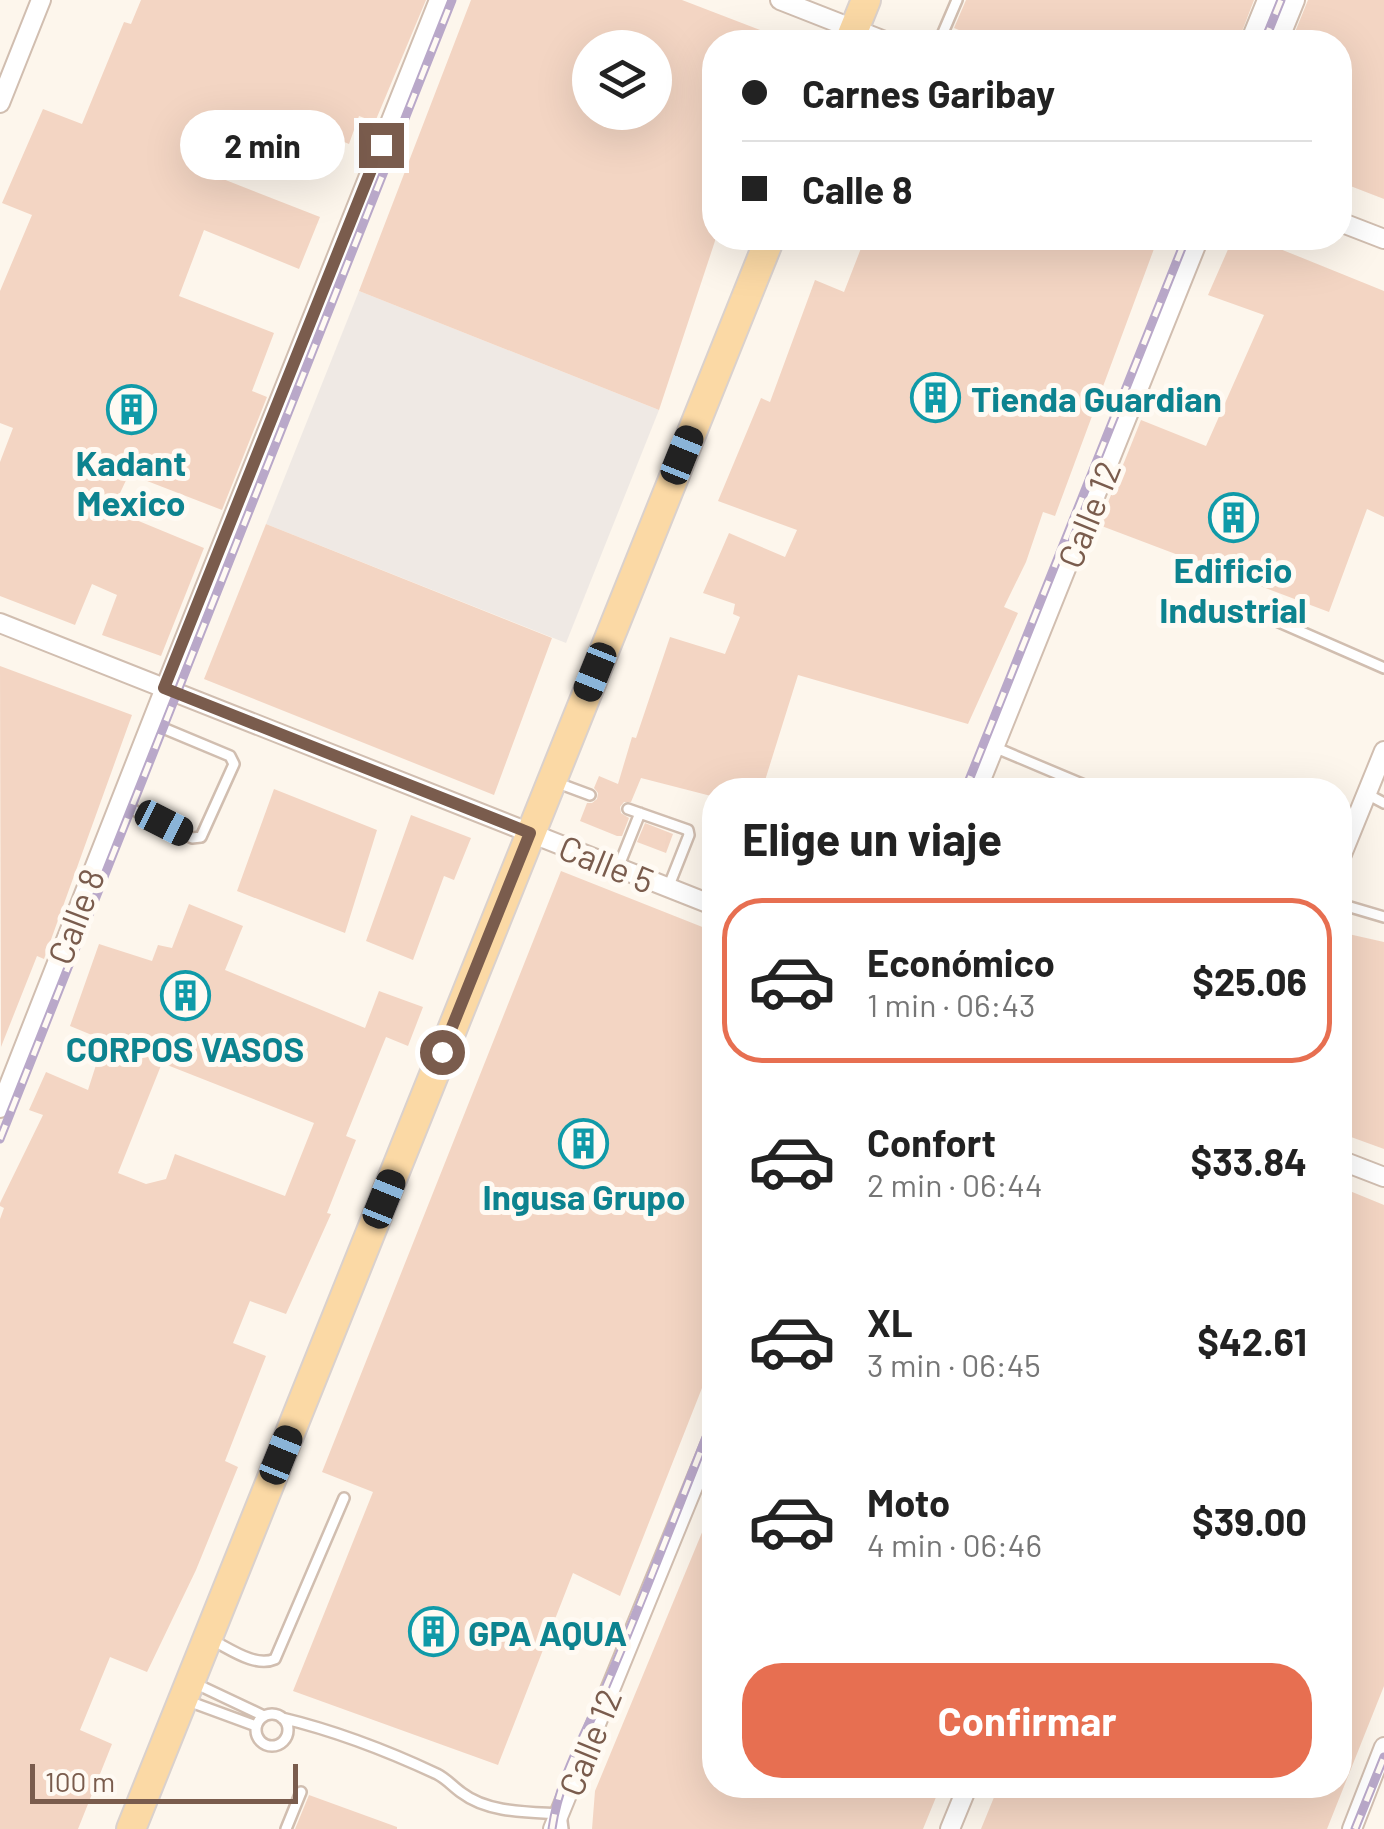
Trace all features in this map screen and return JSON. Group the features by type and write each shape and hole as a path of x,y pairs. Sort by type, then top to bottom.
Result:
{"main road":[{"path":"854,30 866,0"},
{"path":"131,1829 765,250"}],"street":[{"path":"0,103 41,0"},
{"name":"Calle 8","path":"0,1108 439,0"},
{"path":"780,0 840,30"},
{"path":"1255,30 1266,0"},
{"path":"1283,30 1294,0"},
{"path":"1352,227 1384,239"},
{"name":"Calle 12","path":"982,778 1194,250"},
{"name":"Calle 5","path":"0,623 702,901"},
{"path":"1352,838 1376,798 1384,752"},
{"path":"1352,1165 1384,1177"},
{"name":"Calle 12","path":"559,1824 702,1466"},
{"path":"1352,1829 1384,1747"},
{"path":"950,1829 963,1798"}],"lane":[{"path":"944,30 956,0"},
{"path":"1247,608 1384,668"},
{"path":"120,803 192,838 201,836 234,764 230,756 150,723"},
{"path":"994,747 1067,778"},
{"path":"551,781 590,796"},
{"path":"628,810 689,832 668,888"},
{"path":"618,868 640,813"},
{"path":"1352,908 1384,917"},
{"path":"208,1638 258,1662 275,1659 344,1498"},
{"path":"186,1690 264,1716 276,1715 316,1726 441,1775 463,1795 559,1824"},
{"path":"186,1690 256,1726"},
{"path":"264,1716 256,1726 258,1738 267,1746 281,1745 288,1735 282,1718"},
{"path":"286,1829 301,1792"}],"shaded area":[{"path":"359,291 659,410 566,643 266,524"}],"building":[{"path":"141,0 426,0 375,122 359,116 349,144 308,127 292,174 236,153 223,179 320,217 299,269 204,230 179,296 274,333 252,391 267,397 222,510 129,474 112,510 204,548 161,656 102,635 117,595 92,584 75,625 0,596 0,462 13,428 0,423 0,291 32,215 2,203 43,109 82,124 124,22 131,24"},
{"path":"471,0 682,0 760,30 702,30 702,250 712,250 659,410 359,291"},
{"path":"966,0 1254,0 1243,30 954,28"},
{"path":"1308,0 1384,0 1384,199 1352,187 1352,30 1296,30"},
{"path":"860,250 1154,250 1055,516 1043,512 1026,562 1004,607 1018,613 968,724 798,675 766,778 702,778 702,794 641,778 631,802 620,807 621,813 629,818 622,836 580,821 587,803 597,799 594,788 599,776 618,784 670,637 725,654 740,617 733,614 735,604 703,593 729,533 785,557 797,530 718,501 761,398 770,402 815,280 844,292"},
{"path":"1228,250 1283,250 1384,291 1384,517 1367,509 1329,612 1099,525 1141,420 1206,446 1264,315 1208,295"},
{"path":"266,524 552,638 494,795 204,679"},
{"path":"0,666 132,715 44,959 37,956 1,1047"},
{"path":"274,789 377,830 345,933 237,891"},
{"path":"411,815 471,838 454,880 444,876 413,960 366,941"},
{"path":"645,823 673,834 666,853 637,842"},
{"name":"Ingusa Grupo","path":"561,871 702,927 702,1388 620,1596 573,1573 498,1765 293,1691 373,1492 322,1472"},
{"path":"189,904 243,926 225,970 365,1028 379,991 423,1007 408,1046 386,1037 346,1136 356,1140 327,1213 331,1214 286,1314 250,1301 233,1343 266,1356 225,1461 238,1467 196,1570 147,1672 110,1657 80,1730 112,1744 78,1829 0,1829 0,1219 4,1208 0,1203 43,1115 29,1110 46,1072 88,1090 104,1040 70,1026 99,944 152,961 158,945 172,948","holes":["162,1063 314,1123 285,1196 175,1154 166,1179 146,1184 118,1173"]},
{"path":"1352,935 1384,942 1384,1149 1352,1137"},
{"path":"1352,1192 1384,1205 1384,1686 1352,1766"},
{"path":"702,1532 702,1798 936,1798 923,1829 592,1829 595,1791"},
{"path":"309,1795 397,1827 397,1829 295,1829"},
{"path":"994,1798 1339,1798 1327,1829 981,1829"}],"railway":[{"path":"0,1139 452,0"},
{"path":"1269,30 1281,0"},
{"path":"970,778 1181,250"},
{"path":"552,1829 567,1774 702,1447"},
{"path":"1355,1829 1384,1757"}],"place":[{"name":"Tienda Guardian","path":"936,398"},
{"name":"Kadant Mexico","path":"131,410"},
{"name":"Edificio Industrial","path":"1233,517"},
{"name":"CORPOS VASOS","path":"185,996"},
{"name":"Ingusa Grupo","path":"584,1144"},
{"name":"GPA AQUA","path":"433,1632"}],"route":[{"path":"381,145 164,688 530,833 442,1052"}]}
